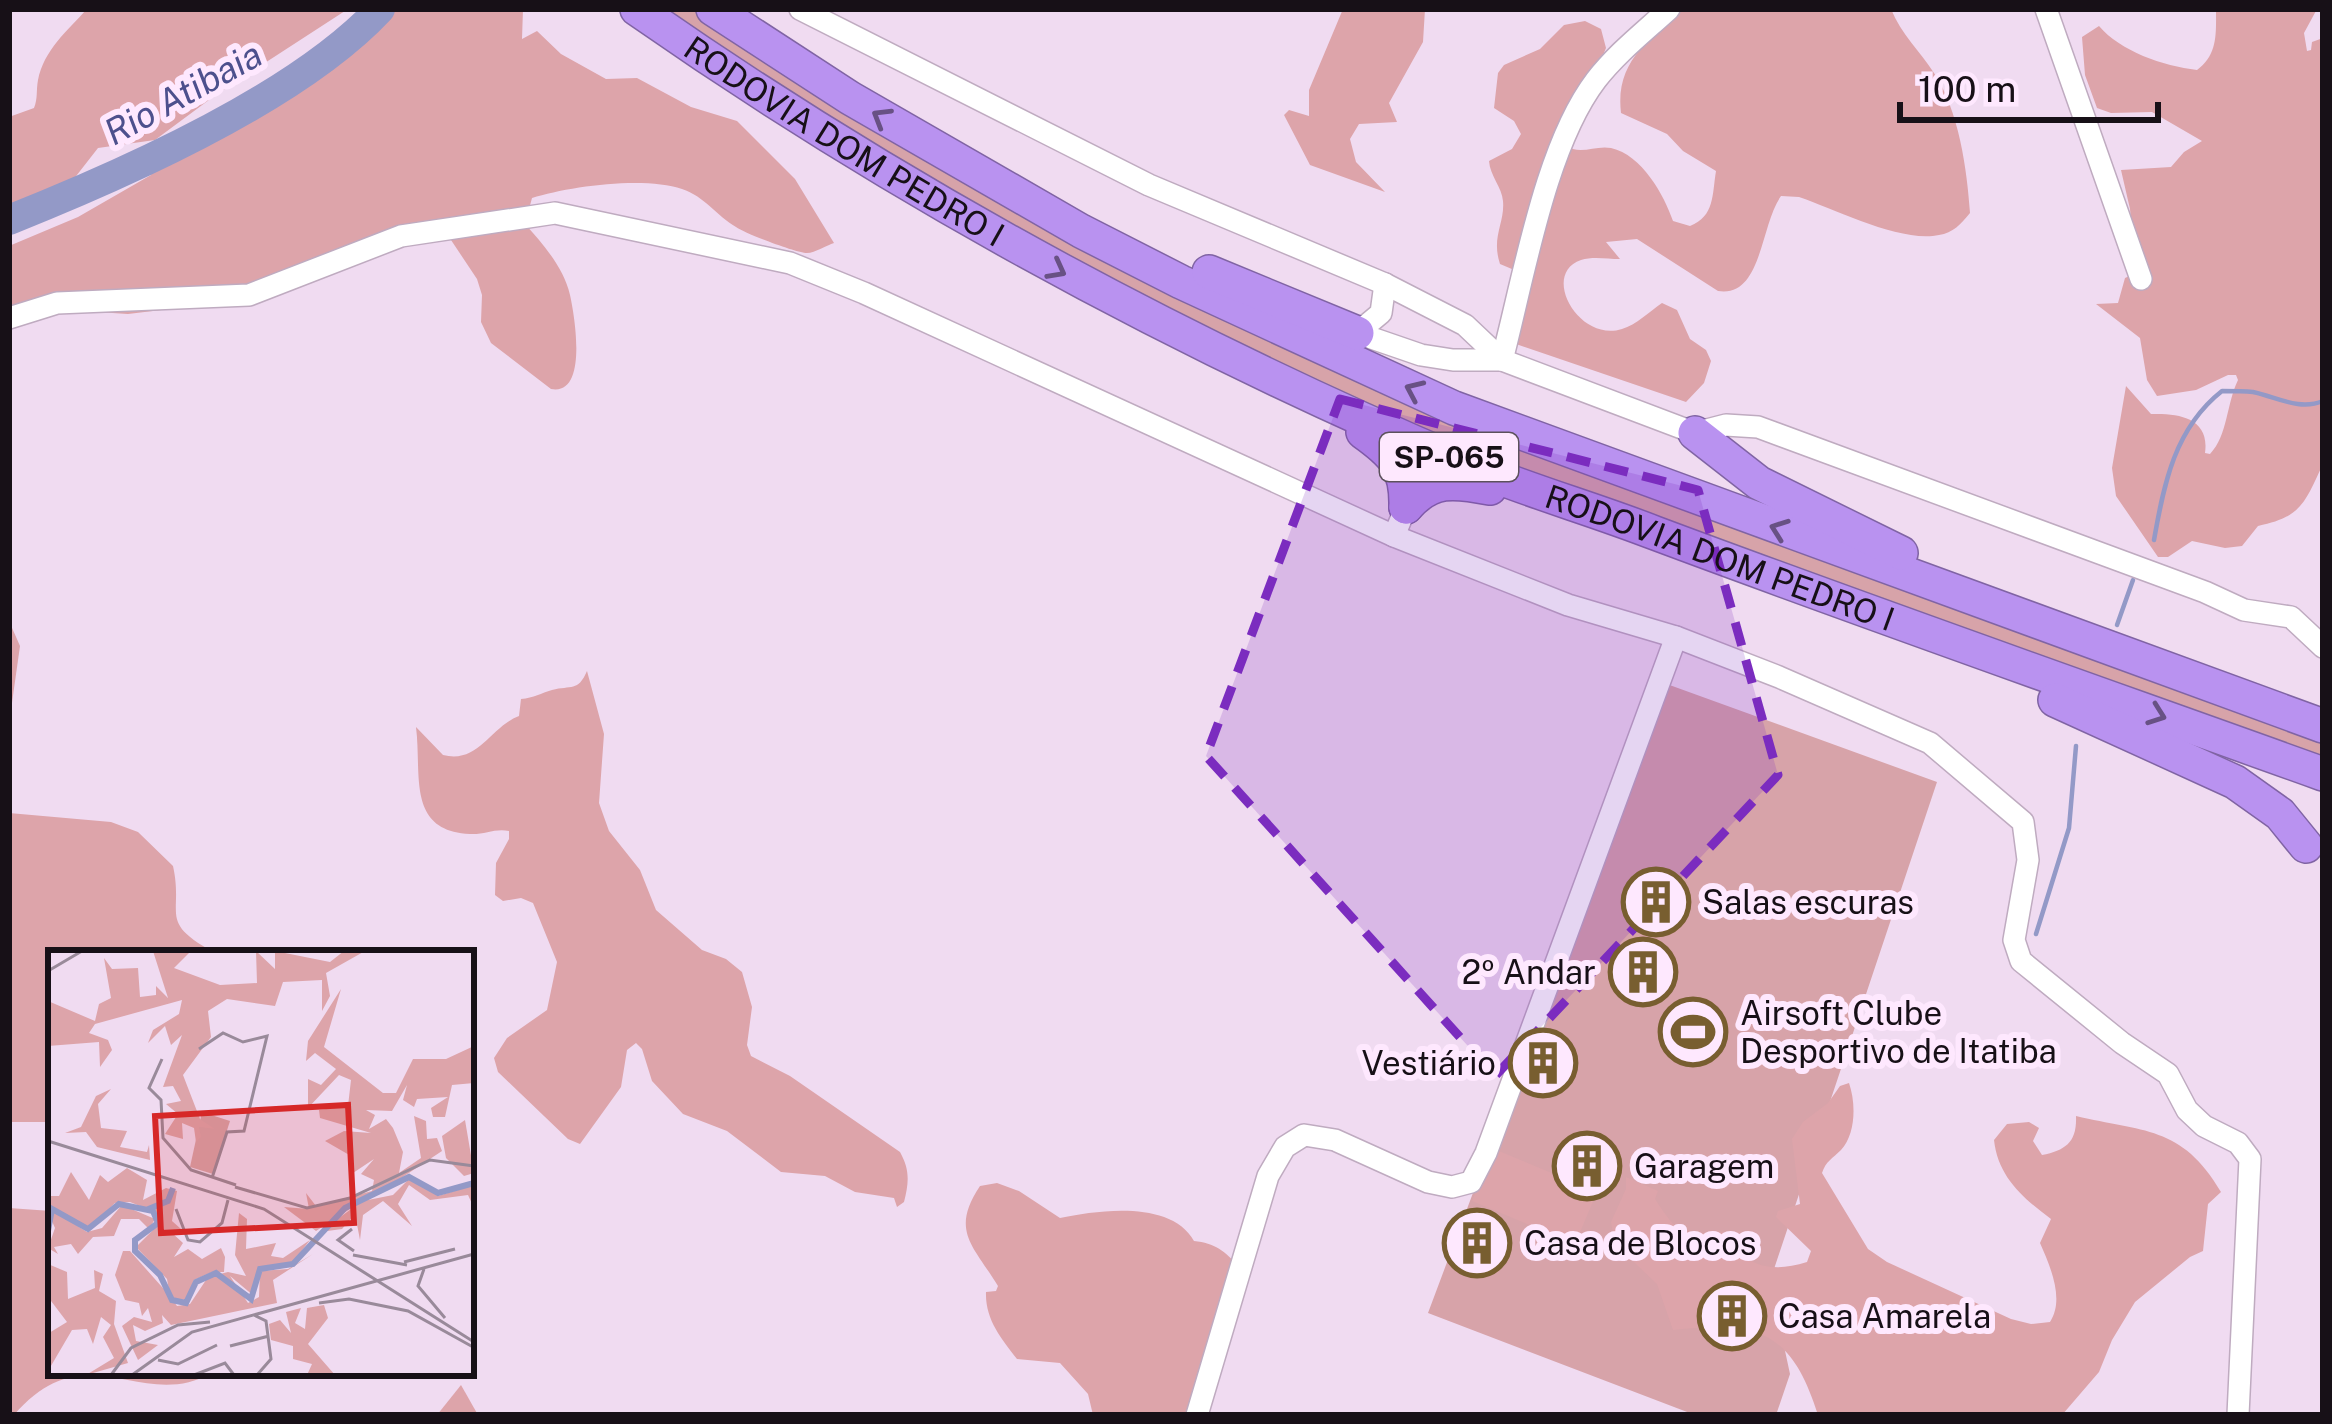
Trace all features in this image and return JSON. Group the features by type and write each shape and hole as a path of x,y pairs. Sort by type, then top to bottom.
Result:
{"highway":[{"name":"RODOVIA DOM PEDRO I","path":"637,9 824,134 986,232 1153,321 1319,400 1468,466 2323,774"},
{"name":"RODOVIA DOM PEDRO I","path":"713,9 947,156 1181,282 1454,408 2323,726"},
{"path":"947,156 1357,333"},
{"path":"1319,400 1393,454 1404,471 1400,521"},
{"path":"1695,433 1730,464 1798,505 2127,656"},
{"path":"1400,521 1432,484 1455,481 1589,509"},
{"path":"1807,590 2202,765 2260,797 2306,846"}],"street":[{"path":"800,9 1149,185 1385,284 1466,325 1502,360"},
{"path":"1502,360 1557,154 1573,116 1622,50 1669,9"},
{"path":"2046,9 2141,279"},
{"path":"9,319 57,303 249,295 401,236 555,213 790,263 1400,521 1568,605 1676,637 1930,743 2023,822 2028,860 2014,940 2020,961 2168,1074 2186,1110 2204,1126 2238,1143 2250,1159 2238,1415"},
{"path":"1357,333 1381,313 1385,284"},
{"path":"1357,333 1420,355 1502,360 1695,433 1726,425 1758,427 2243,610 2291,617 2323,647"},
{"path":"1197,1415 1268,1176 1285,1147 1304,1135 1335,1140 1428,1182 1452,1187 1471,1182 1486,1153 1676,637"}],"highlighted area":[{"path":"1340,399 1698,490 1778,775 1495,1076 1206,756"}],"shaded area":[{"path":"87,9 348,9 155,140 98,148 66,189 63,186 9,213 9,117 34,108 45,59"},
{"path":"394,9 523,9 522,39 537,31 561,54 606,79 637,78 691,107 737,121 795,179 834,243 807,253 783,247 736,227 690,192 666,185 607,184 532,198 525,224 558,266 572,306 575,368 563,388 551,389 491,343 481,322 477,279 447,234 431,232 211,304 128,314 50,309 9,329 9,246 78,217 151,175 153,168 233,131 276,100 316,61"},
{"path":"656,9 696,9 768,58 1055,230 2323,739 2323,763 1462,448 1304,377 1042,248"},
{"path":"1343,9 1425,9 1423,42 1389,103 1397,122 1359,124 1350,139 1356,162 1385,192 1310,165 1284,115 1289,110 1309,116 1309,90"},
{"path":"1683,9 1891,9 1950,105 1964,159 1970,213 1948,232 1924,236 1888,230 1799,197 1781,196 1752,272 1732,290 1718,291 1637,239 1606,242 1620,259 1586,259 1569,268 1564,279 1570,305 1592,326 1622,329 1662,303 1677,310 1690,339 1706,350 1711,361 1704,383 1686,402 1516,344 1519,272 1500,264 1497,246 1503,201 1489,161 1512,149 1521,134 1514,121 1494,108 1498,73 1504,65 1540,49 1564,25 1585,21 1601,29 1606,48 1565,145 1576,150 1605,147 1622,152 1650,177 1673,221 1690,226 1698,222 1711,204 1716,171 1683,151 1667,134 1621,113 1629,66"},
{"path":"2216,9 2317,9 2304,33 2307,51 2312,42 2323,38 2323,464 2300,506 2284,518 2258,526 2242,546 2225,548 2192,541 2168,557 2158,557 2116,496 2112,468 2126,386 2151,414 2182,417 2197,425 2203,432 2205,453 2210,454 2220,438 2238,380 2228,375 2196,390 2157,396 2147,380 2140,338 2096,304 2118,303 2125,278 2136,273 2121,170 2171,167 2202,141 2152,112 2111,113 2097,108 2085,75 2082,37 2099,26 2143,56 2197,70 2212,50"},
{"path":"9,621 20,646 9,724"},
{"path":"587,671 604,734 599,803 609,831 640,870 656,910 702,950 726,959 742,972 752,1007 747,1045 751,1056 790,1076 900,1152 908,1182 904,1202 897,1207 894,1198 855,1192 825,1176 781,1172 727,1131 683,1114 652,1081 636,1043 627,1050 621,1087 580,1144 568,1139 498,1072 494,1058 507,1038 547,1010 557,962 533,903 521,898 503,901 495,895 496,863 509,831 470,834 450,830 435,823 426,811 416,727 443,755 466,754 519,716 521,699 577,685"},
{"name":"Airsoft Clube Desportivo de Itatiba","path":"1664,683 1937,782 1770,1281 1790,1374 1776,1415 1695,1415 1428,1313"},
{"path":"9,813 111,822 138,832 173,866 179,925 210,950 48,950 48,1122 9,1122"},
{"path":"1849,1083 1854,1109 1850,1136 1822,1173 1868,1249 2011,1319 2050,1322 2056,1293 2040,1243 2051,1219 2014,1186 1996,1153 1994,1140 2007,1124 2029,1122 2039,1128 2033,1141 2042,1155 2068,1143 2076,1116 2141,1129 2191,1154 2221,1192 2208,1204 2203,1251 2135,1302 2099,1372 2062,1415 1818,1415 1808,1387 1783,1348 1749,1331 1673,1330 1657,1284 1615,1244 1611,1222 1626,1189 1626,1177 1658,1191 1655,1199 1682,1230 1723,1232 1749,1260 1770,1267 1807,1262 1811,1251 1776,1217 1778,1211 1800,1204 1792,1139 1803,1122"},
{"path":"1494,1149 1597,1192 1575,1244 1472,1201"},
{"path":"997,1183 1019,1191 1060,1218 1133,1211 1169,1219 1194,1241 1219,1249 1239,1267 1203,1415 1093,1415 1088,1394 1060,1363 1017,1359 991,1320 986,1292 998,1286 973,1248 966,1227 980,1186"},
{"path":"9,1208 48,1211 48,1376 84,1376 41,1391 9,1415"},
{"path":"98,1376 204,1376 161,1385"},
{"path":"461,1385 478,1415 437,1415"}],"waterway":[{"name":"Rio Atibaia","path":"9,220 154,157 256,103 303,73 380,9"},
{"path":"2154,540 2182,439 2222,391 2253,392 2297,404 2323,401"},
{"path":"2117,625 2133,580"},
{"path":"2036,934 2069,828 2076,746"}],"place":[{"name":"Salas escuras","path":"1656,902"},
{"name":"2º Andar","path":"1643,972"},
{"name":"Airsoft Clube Desportivo de Itatiba","path":"1693,1032"},
{"name":"Vestiário","path":"1543,1063"},
{"name":"Garagem","path":"1587,1166"},
{"name":"Casa de Blocos","path":"1477,1243"},
{"name":"Casa Amarela","path":"1732,1316"}]}
